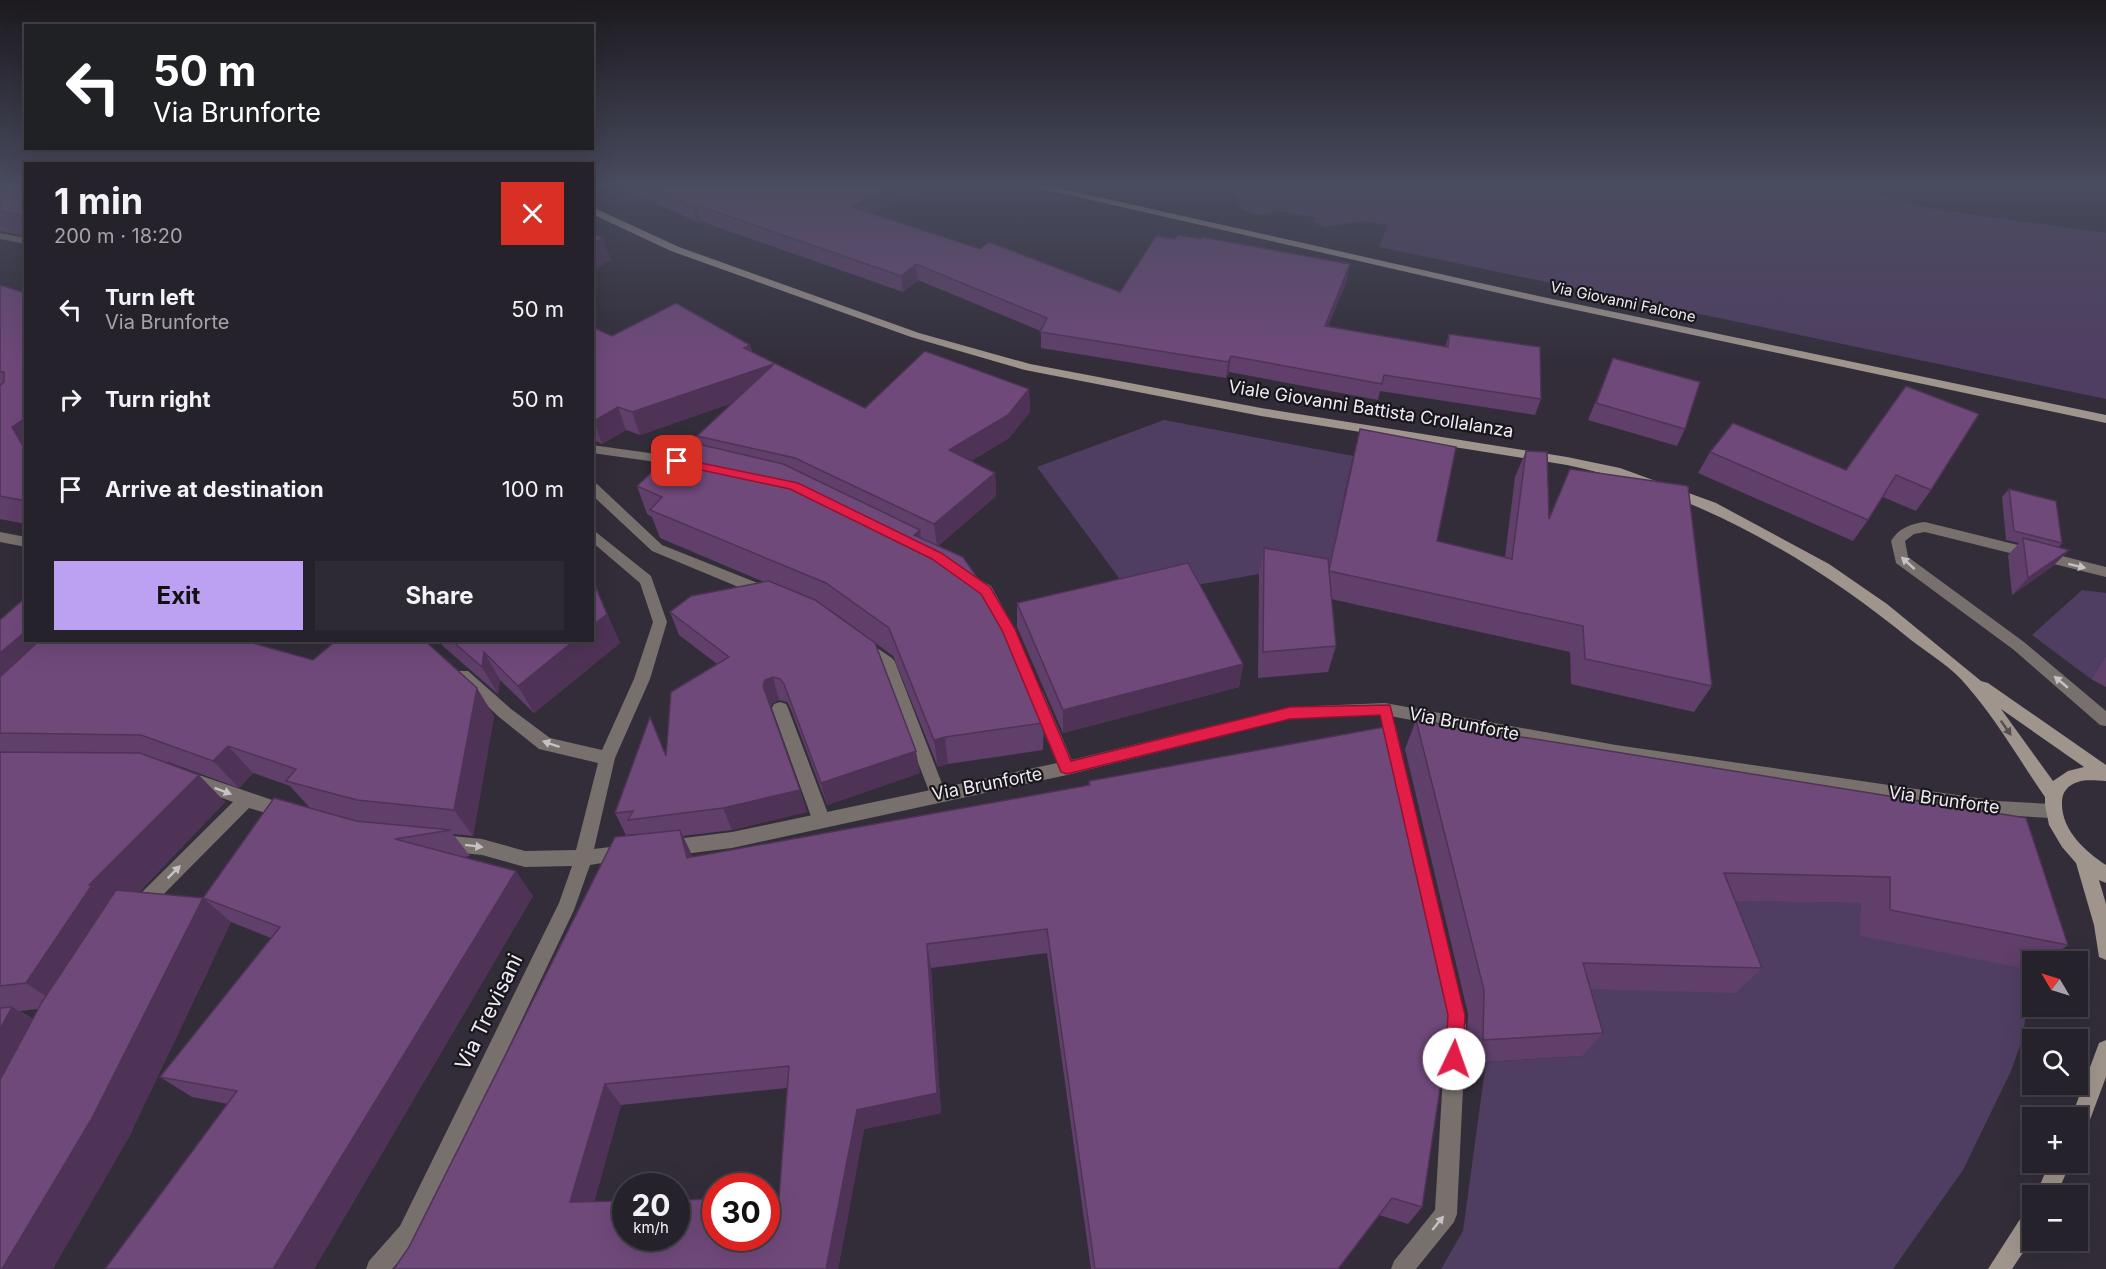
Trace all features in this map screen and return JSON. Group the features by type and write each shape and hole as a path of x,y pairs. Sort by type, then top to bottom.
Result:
{"main road":[{"name":"Viale Giovanni Battista Crollalanza","path":"665,244 915,335 1029,367 1261,412 1567,461 1615,471 1711,506 1824,568 1882,609 1972,680 2053,803 2063,835 2084,859"},
{"name":"Via Giovanni Falcone","path":"1295,244 2106,419"},
{"path":"1972,680 2106,774"},
{"path":"2053,803 2060,784 2072,777 2106,774"},
{"path":"2084,859 2106,875"},
{"path":"2084,859 2103,925 2106,951"},
{"path":"2085,1107 2106,1051"},
{"path":"1999,1269 2022,1236"}],"street":[{"path":"594,449 698,464"},
{"path":"594,489 657,548 784,600"},
{"path":"2106,572 1925,527 1913,528 1904,532 1898,542 1901,559 2019,646 2106,720"},
{"name":"Via Trevisani","path":"377,1269 408,1234 568,904 583,858 607,758 642,679 660,622 646,580 594,536"},
{"path":"0,537 24,542"},
{"path":"953,567 986,590 1009,629"},
{"path":"852,637 887,662 938,794"},
{"path":"448,662 505,713 545,744 607,758"},
{"path":"1031,683 1067,768"},
{"path":"780,708 821,819"},
{"path":"1385,709 1391,732"},
{"name":"Via Brunforte","path":"424,842 482,847 525,859 605,856 732,840 821,819 1067,768 1290,713 1385,709 1616,752 1998,808 2053,803"},
{"path":"180,775 246,800 301,816"},
{"path":"127,927 139,907 246,800"},
{"path":"1402,1269 1446,1214 1456,1015 1454,1004"}],"shaded area":[{"path":"1380,244 2106,244 2106,399 1379,247"},
{"path":"1164,420 1353,456 1324,586 1259,574 1185,587 1122,582 1037,467"},
{"path":"2082,590 2106,593 2106,656 2091,679 2032,635"},
{"path":"1531,865 1701,900 1861,903 2022,966 2022,1017 2025,1017 2022,1040 2011,1071 1963,1170 1893,1269 1441,1269 1463,1231 1486,1062 1582,1056"}],"building":[{"path":"809,244 965,244 980,249 986,244 995,244 1120,292 1151,244 1242,244 1350,264 1325,326 1448,347 1449,334 1540,347 1541,399 1384,375 1382,384 1231,356 1228,362 1040,332 1047,318 916,264 901,276"},
{"path":"0,285 24,292 24,419 12,427 24,448 24,501 0,496 0,384 4,382 4,372 0,372"},
{"path":"676,303 750,345 744,348 865,408 925,351 1029,389 1008,415 949,450 995,473 934,524 795,458 697,436 774,364 632,412 618,407 594,421 594,328 612,336"},
{"path":"1613,358 1700,382 1685,429 1596,403"},
{"path":"1906,386 1979,414 1931,490 1896,475 1868,520 1710,452 1733,423 1846,470"},
{"path":"1360,429 1456,447 1437,541 1512,559 1526,451 1547,452 1549,519 1570,469 1688,486 1712,686 1585,659 1583,626 1329,571 1336,646 1263,652 1264,548 1328,559 1329,570"},
{"path":"685,441 783,464 920,530 914,535 963,557 995,604 999,603 1044,711 1039,712 1043,723 934,740 889,628 826,583 650,510 662,497 637,486"},
{"path":"2009,489 2056,501 2062,543 2014,531"},
{"path":"2023,538 2069,550 2028,578"},
{"path":"1188,563 1243,664 1063,710 1017,603"},
{"path":"769,581 815,600 875,643 916,751 821,783 784,684 780,679 773,677 765,680 763,686 800,790 723,808 628,820 633,811 615,813 650,717 666,756 671,692 729,657 670,612 691,596"},
{"path":"594,583 607,614 594,624"},
{"path":"24,599 24,633 0,653 0,620"},
{"path":"38,642 249,642 313,660 335,642 426,642 477,688 454,810 357,800 286,781 296,769 228,746 213,761 141,735 0,733 0,677"},
{"path":"453,642 573,642 518,686 484,652 482,667"},
{"path":"1416,720 2026,818 2068,945 1890,910 1890,877 1724,873 1762,968 1583,963 1603,1033 1483,1040 1484,990"},
{"path":"1395,725 1458,993 1455,1043 1444,1043 1441,1082 1422,1207 1392,1198 1338,1269 1095,1269 1047,929 927,944 937,1093 857,1110 826,1269 394,1269 409,1247 615,837 680,830 687,858 1090,785 1089,781","holes":["789,1066 780,1185 780,1251 702,1251 702,1199 690,1200 690,1251 612,1251 612,1201 570,1202 605,1084"]},
{"path":"0,752 140,753 199,775 89,885 92,885 26,983 0,986"},
{"path":"274,798 356,821 451,830 395,839 516,871 273,1269 105,1269 237,1091 160,1077 280,927 203,898"},
{"path":"116,890 203,898 91,1120 0,1269 0,1080 42,1002"},
{"path":"12,1007 0,1029 0,1008"}],"route":[{"path":"677,461 794,486 937,556 986,590 1009,629 1067,768 1290,713 1385,709 1456,1015 1454,1059"}]}
